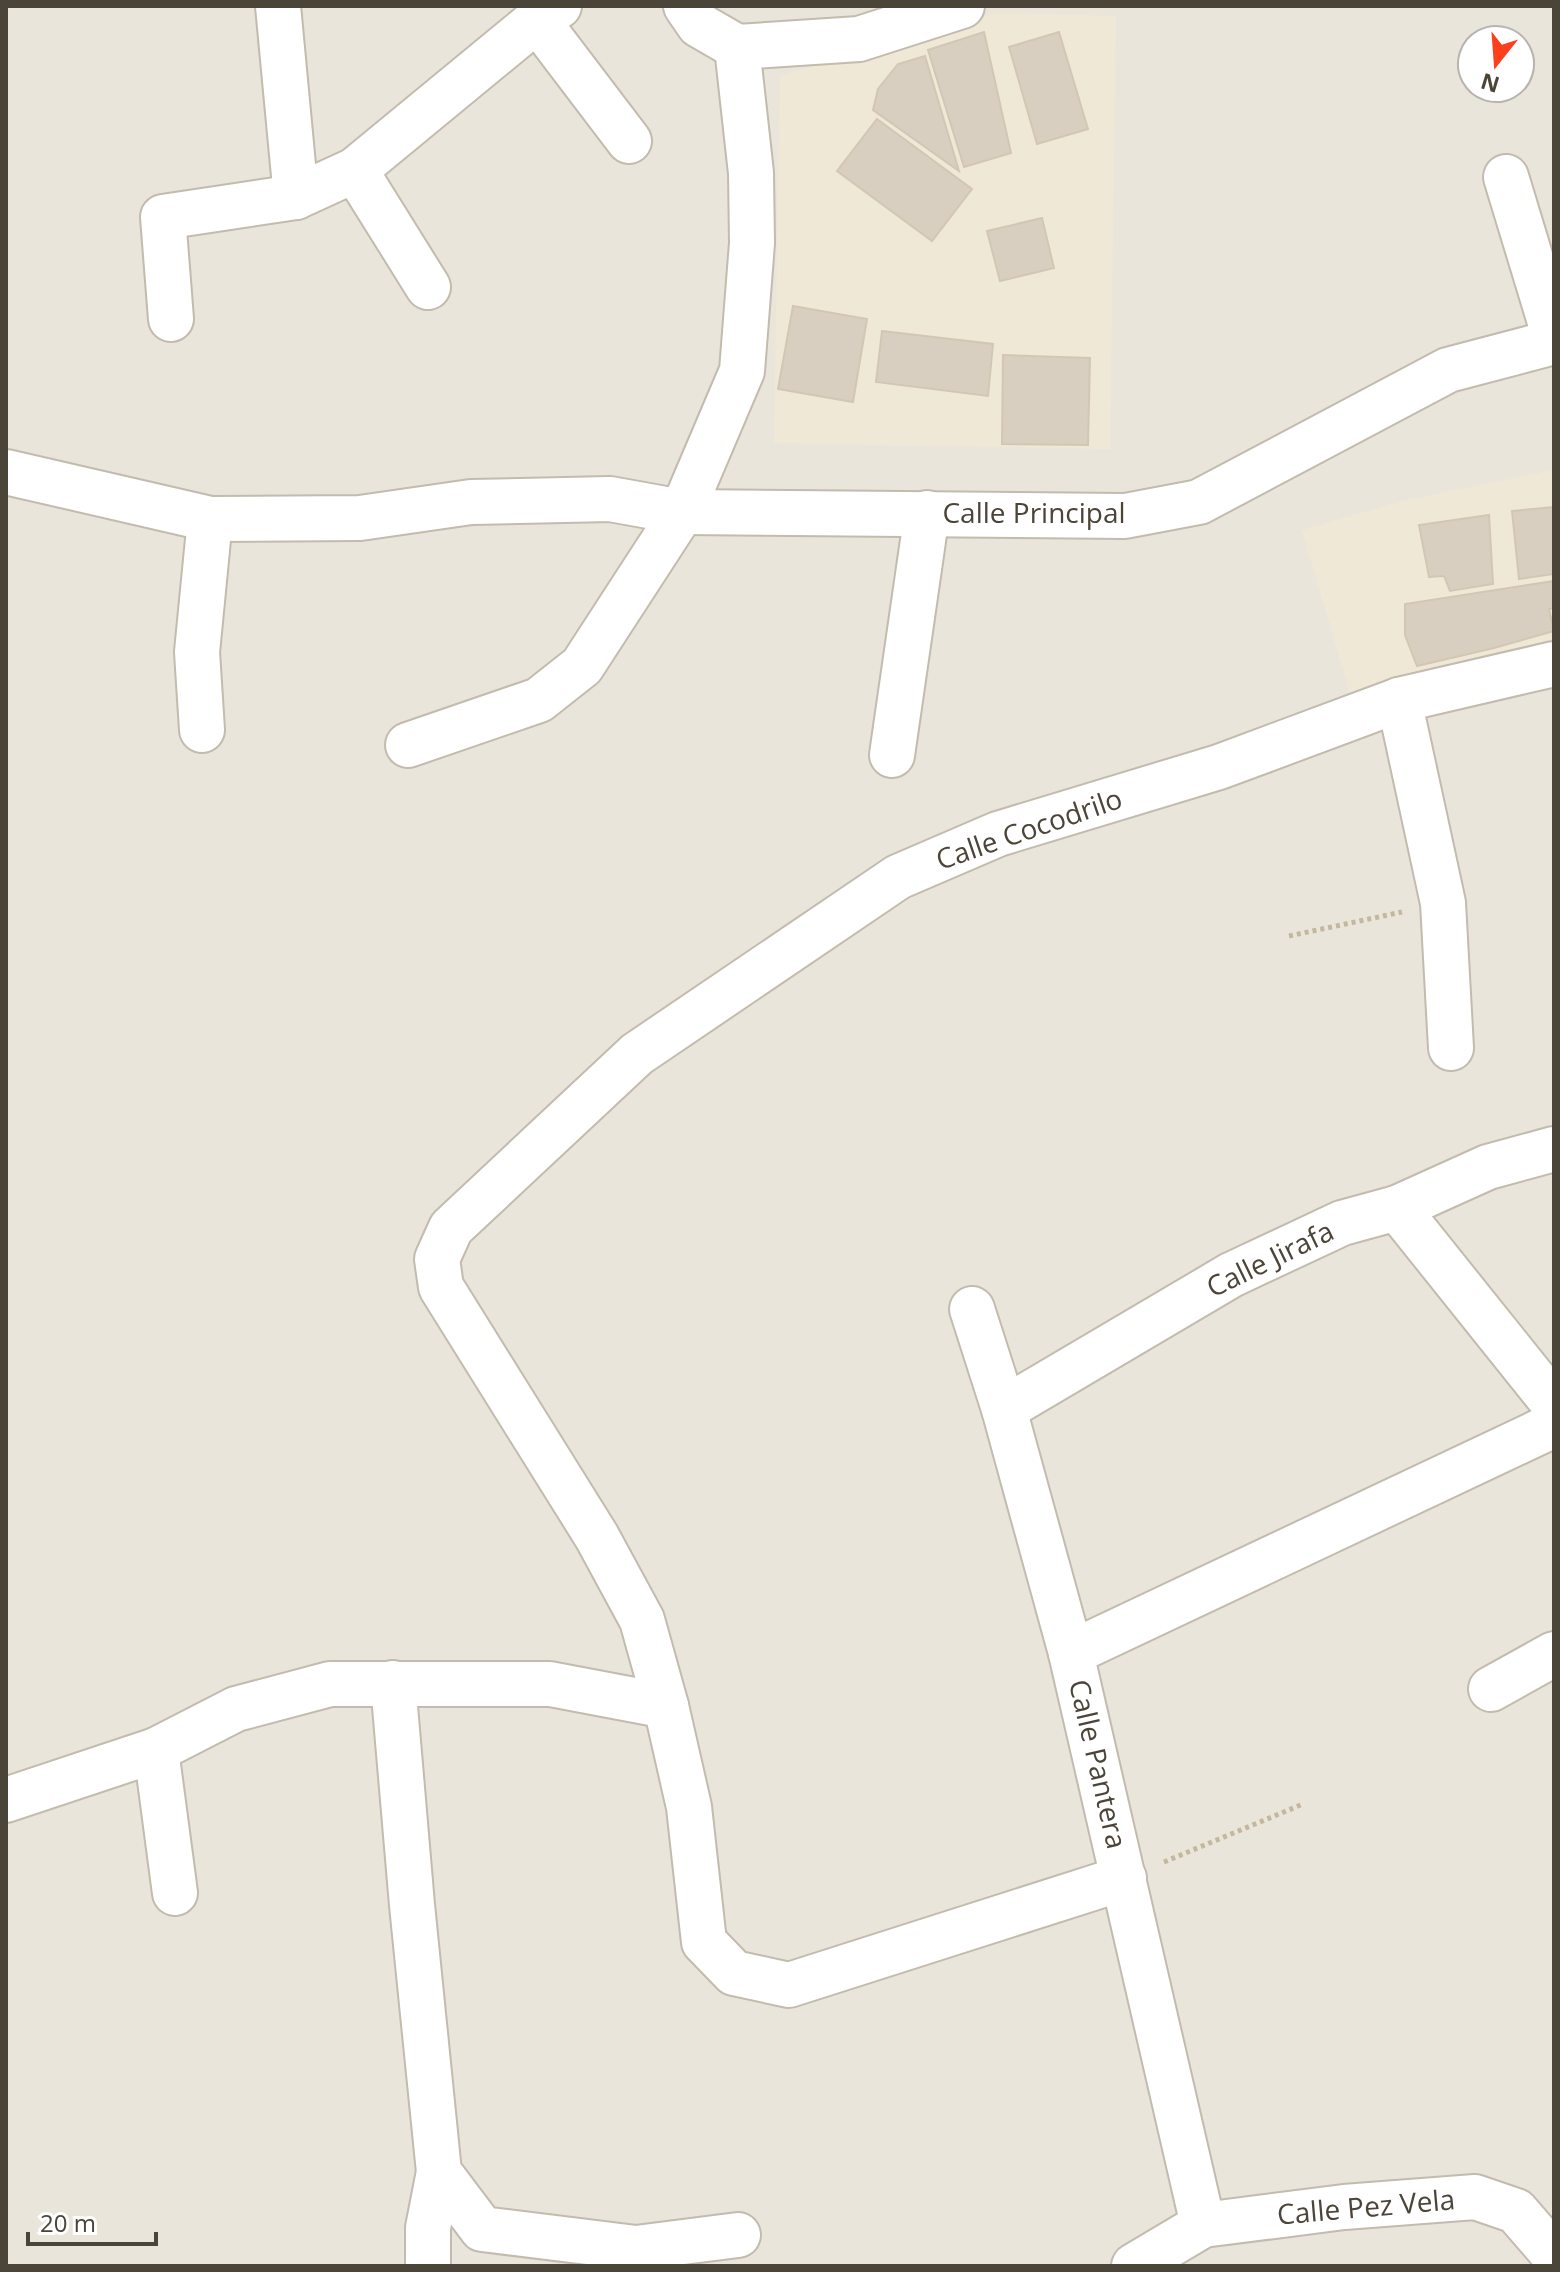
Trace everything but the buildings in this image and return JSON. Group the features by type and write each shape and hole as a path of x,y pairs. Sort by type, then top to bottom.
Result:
{"street":[{"path":"278,6 296,197"},
{"path":"686,6 699,25 737,47 859,39 962,6"},
{"path":"171,319 163,217 296,197 355,170 548,13 629,141"},
{"path":"408,745 539,700 582,666 682,512 742,371 752,243 751,173 737,47"},
{"path":"355,170 428,287"},
{"path":"1506,177 1554,335"},
{"name":"Calle Principal","path":"6,472 210,519 360,518 471,502 610,499 682,512 1125,516 1199,502 1448,370 1554,342"},
{"path":"892,755 927,513"},
{"path":"202,730 197,652 210,519"},
{"name":"Calle Cocodrilo","path":"666,1706 642,1620 597,1537 441,1287 437,1259 451,1228 637,1054 898,877 998,834 1219,767 1399,700 1554,664"},
{"path":"1399,700 1443,903 1451,1048"},
{"name":"Calle Jirafa","path":"1004,1409 1231,1275 1342,1223 1397,1208 1488,1167 1554,1149"},
{"path":"1397,1208 1554,1404"},
{"name":"Calle Pantera","path":"972,1309 1004,1409 1071,1653 1203,2225"},
{"path":"1071,1653 1554,1425"},
{"path":"1491,1689 1554,1654"},
{"path":"393,1683 439,2172 428,2228 428,2266"},
{"path":"6,1800 156,1750 236,1709 330,1684 550,1684 666,1706 689,1807 704,1942 734,1973 789,1985 1124,1878"},
{"path":"156,1750 175,1893"},
{"path":"439,2172 482,2229 636,2248 738,2235"},
{"name":"Calle Pez Vela","path":"1203,2225 1344,2207 1475,2197 1516,2211 1554,2255"},
{"path":"1134,2266 1203,2225"}],"path":[{"path":"1289,936 1443,903"},
{"path":"1124,1878 1303,1804"}],"shaded area":[{"path":"6,6 1554,6 1554,2266 6,2266"},
{"path":"995,13 1116,16 1110,449 774,443 780,76"},
{"path":"1554,470 1554,651 1352,700 1302,530 1403,501"}]}
